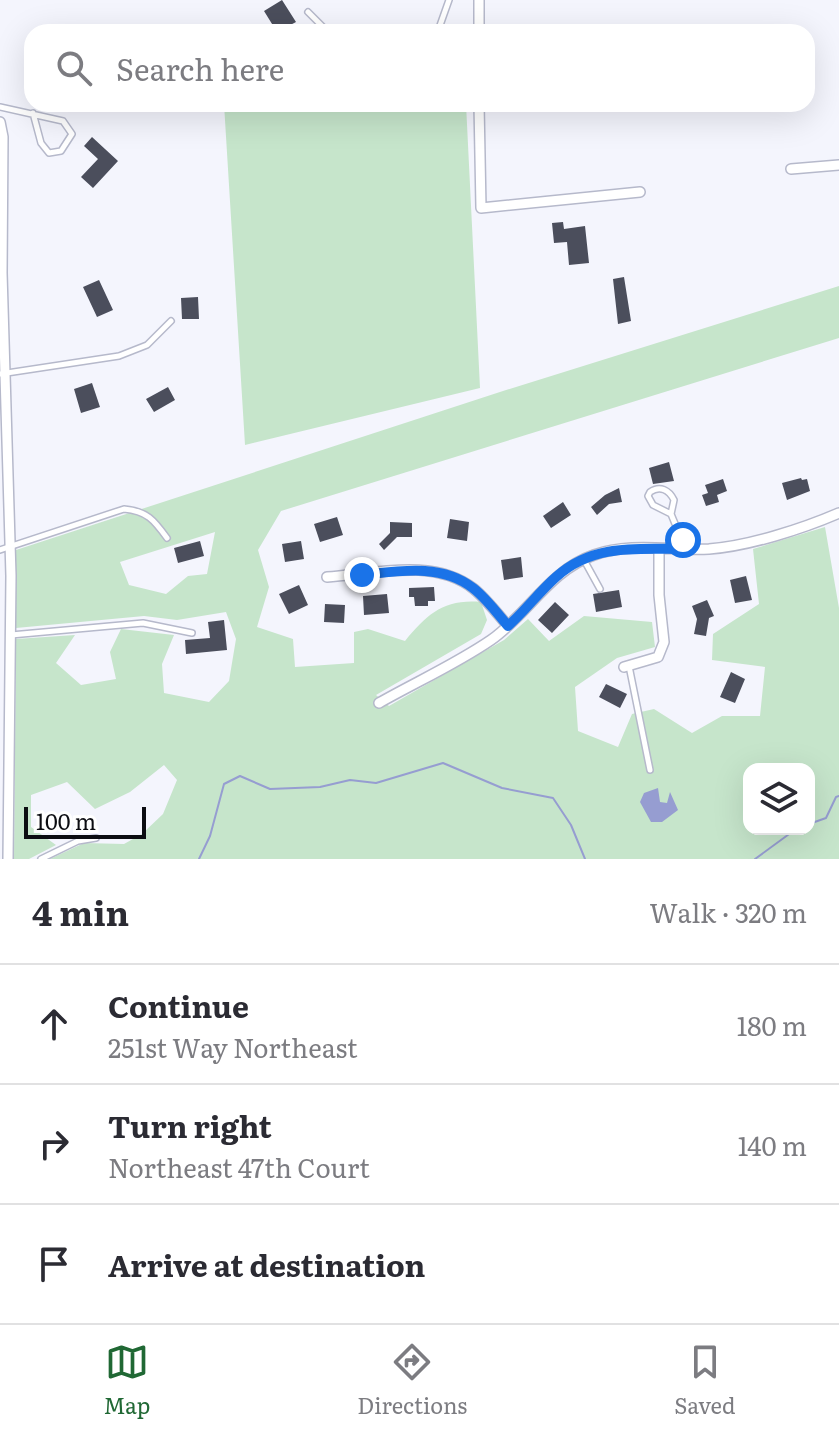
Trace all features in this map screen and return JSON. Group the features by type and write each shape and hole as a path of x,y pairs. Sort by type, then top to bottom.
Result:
{"street":[{"path":"479,0 479,24"},
{"path":"479,112 481,208 640,192"},
{"path":"0,122 3,137 1,225 5,548 10,636 8,859"},
{"path":"791,169 839,165"},
{"path":"379,703 476,649 526,610 553,580 584,559 624,548 709,549 741,543 839,513"},
{"path":"626,666 658,657 663,648 659,549"},
{"path":"327,577 418,570 435,572 471,586 508,626"}],"lane":[{"path":"441,24 449,0"},
{"path":"308,12 320,24"},
{"path":"0,107 24,111"},
{"path":"28,112 33,113 63,121 72,134 61,151 49,153 41,143 33,113"},
{"path":"2,374 119,356 147,345 171,321"},
{"path":"671,514 653,505 648,496 650,492 662,489 670,492 674,500 671,514 686,549"},
{"path":"5,548 124,509 140,510 153,518 167,538"},
{"path":"584,559 600,589"},
{"path":"10,636 143,623 192,633"},
{"path":"626,666 650,770"},
{"path":"41,859 78,841 96,838"}],"green space":[{"path":"224,112 466,112 480,388 245,445"},
{"path":"839,286 839,338 281,511 258,550 269,587 257,627 293,639 295,667 354,663 354,632 368,629 405,641 437,610 456,603 481,602 487,620 481,634 376,695 389,706 504,640 528,619 549,641 584,616 652,622 655,647 617,658 575,687 578,731 618,747 632,714 654,709 692,733 722,716 760,716 765,667 712,660 713,634 759,604 753,549 825,527 839,608 839,859 50,859 84,843 124,844 142,834 163,814 177,780 164,765 130,792 95,809 67,782 31,795 31,827 56,845 29,859 14,859 16,639 75,635 56,663 81,685 116,679 110,652 121,629 174,635 162,664 164,693 209,702 229,681 236,639 226,612 177,620 144,616 16,628 16,550 503,391","holes":["215,532 207,574 188,576 166,594 129,585 120,562"]}],"water":[{"path":"658,788 660,802 667,803 670,792 678,810 662,822 651,822 640,802 644,793"}],"building":[{"path":"282,0 296,22 272,24 264,11"},
{"path":"92,137 118,161 93,188 81,177 98,159 84,146"},
{"path":"563,222 564,229 585,226 589,263 569,265 567,242 554,243 552,223"},
{"path":"624,277 631,321 618,324 613,279"},
{"path":"99,280 113,310 97,317 83,287"},
{"path":"198,297 199,319 182,319 181,298"},
{"path":"92,383 100,407 81,413 74,389"},
{"path":"168,387 175,400 154,412 146,399"},
{"path":"669,462 674,481 653,484 649,468"},
{"path":"723,479 727,491 717,495 719,502 706,506 702,495 708,493 705,485"},
{"path":"807,479 810,491 787,500 782,483"},
{"path":"619,488 622,502 609,504 597,515 591,507"},
{"path":"563,502 571,515 551,528 543,516"},
{"path":"337,517 343,535 320,542 314,524"},
{"path":"450,519 469,522 467,541 447,538"},
{"path":"390,522 412,523 412,537 397,537 384,550 379,544 390,533"},
{"path":"200,541 204,556 178,563 174,548"},
{"path":"301,541 304,559 285,562 282,544"},
{"path":"521,557 523,577 504,580 501,560"},
{"path":"746,576 752,600 735,603 730,580"},
{"path":"299,585 308,605 289,614 279,594"},
{"path":"434,587 435,601 428,601 428,606 415,606 414,597 409,597 409,588"},
{"path":"619,590 622,607 596,612 593,594"},
{"path":"387,594 389,613 364,615 363,596"},
{"path":"707,600 714,616 709,618 706,636 694,634 697,619 692,606"},
{"path":"555,602 569,615 552,633 538,620"},
{"path":"325,604 345,605 344,623 324,622"},
{"path":"224,620 227,650 186,654 185,640 210,638 208,622"},
{"path":"731,672 745,679 735,703 720,697"},
{"path":"606,684 627,694 620,708 599,697"}],"waterway":[{"path":"199,859 210,836 224,784 240,776 270,789 320,787 350,780 376,783 443,763 502,788 553,798 571,825 585,859"},
{"path":"815,822 826,818 839,796"},
{"path":"755,859 788,835"}],"route":[{"path":"362,575 418,570 455,578 481,595 508,626 565,569 579,561 624,548 686,549 683,540"}]}
